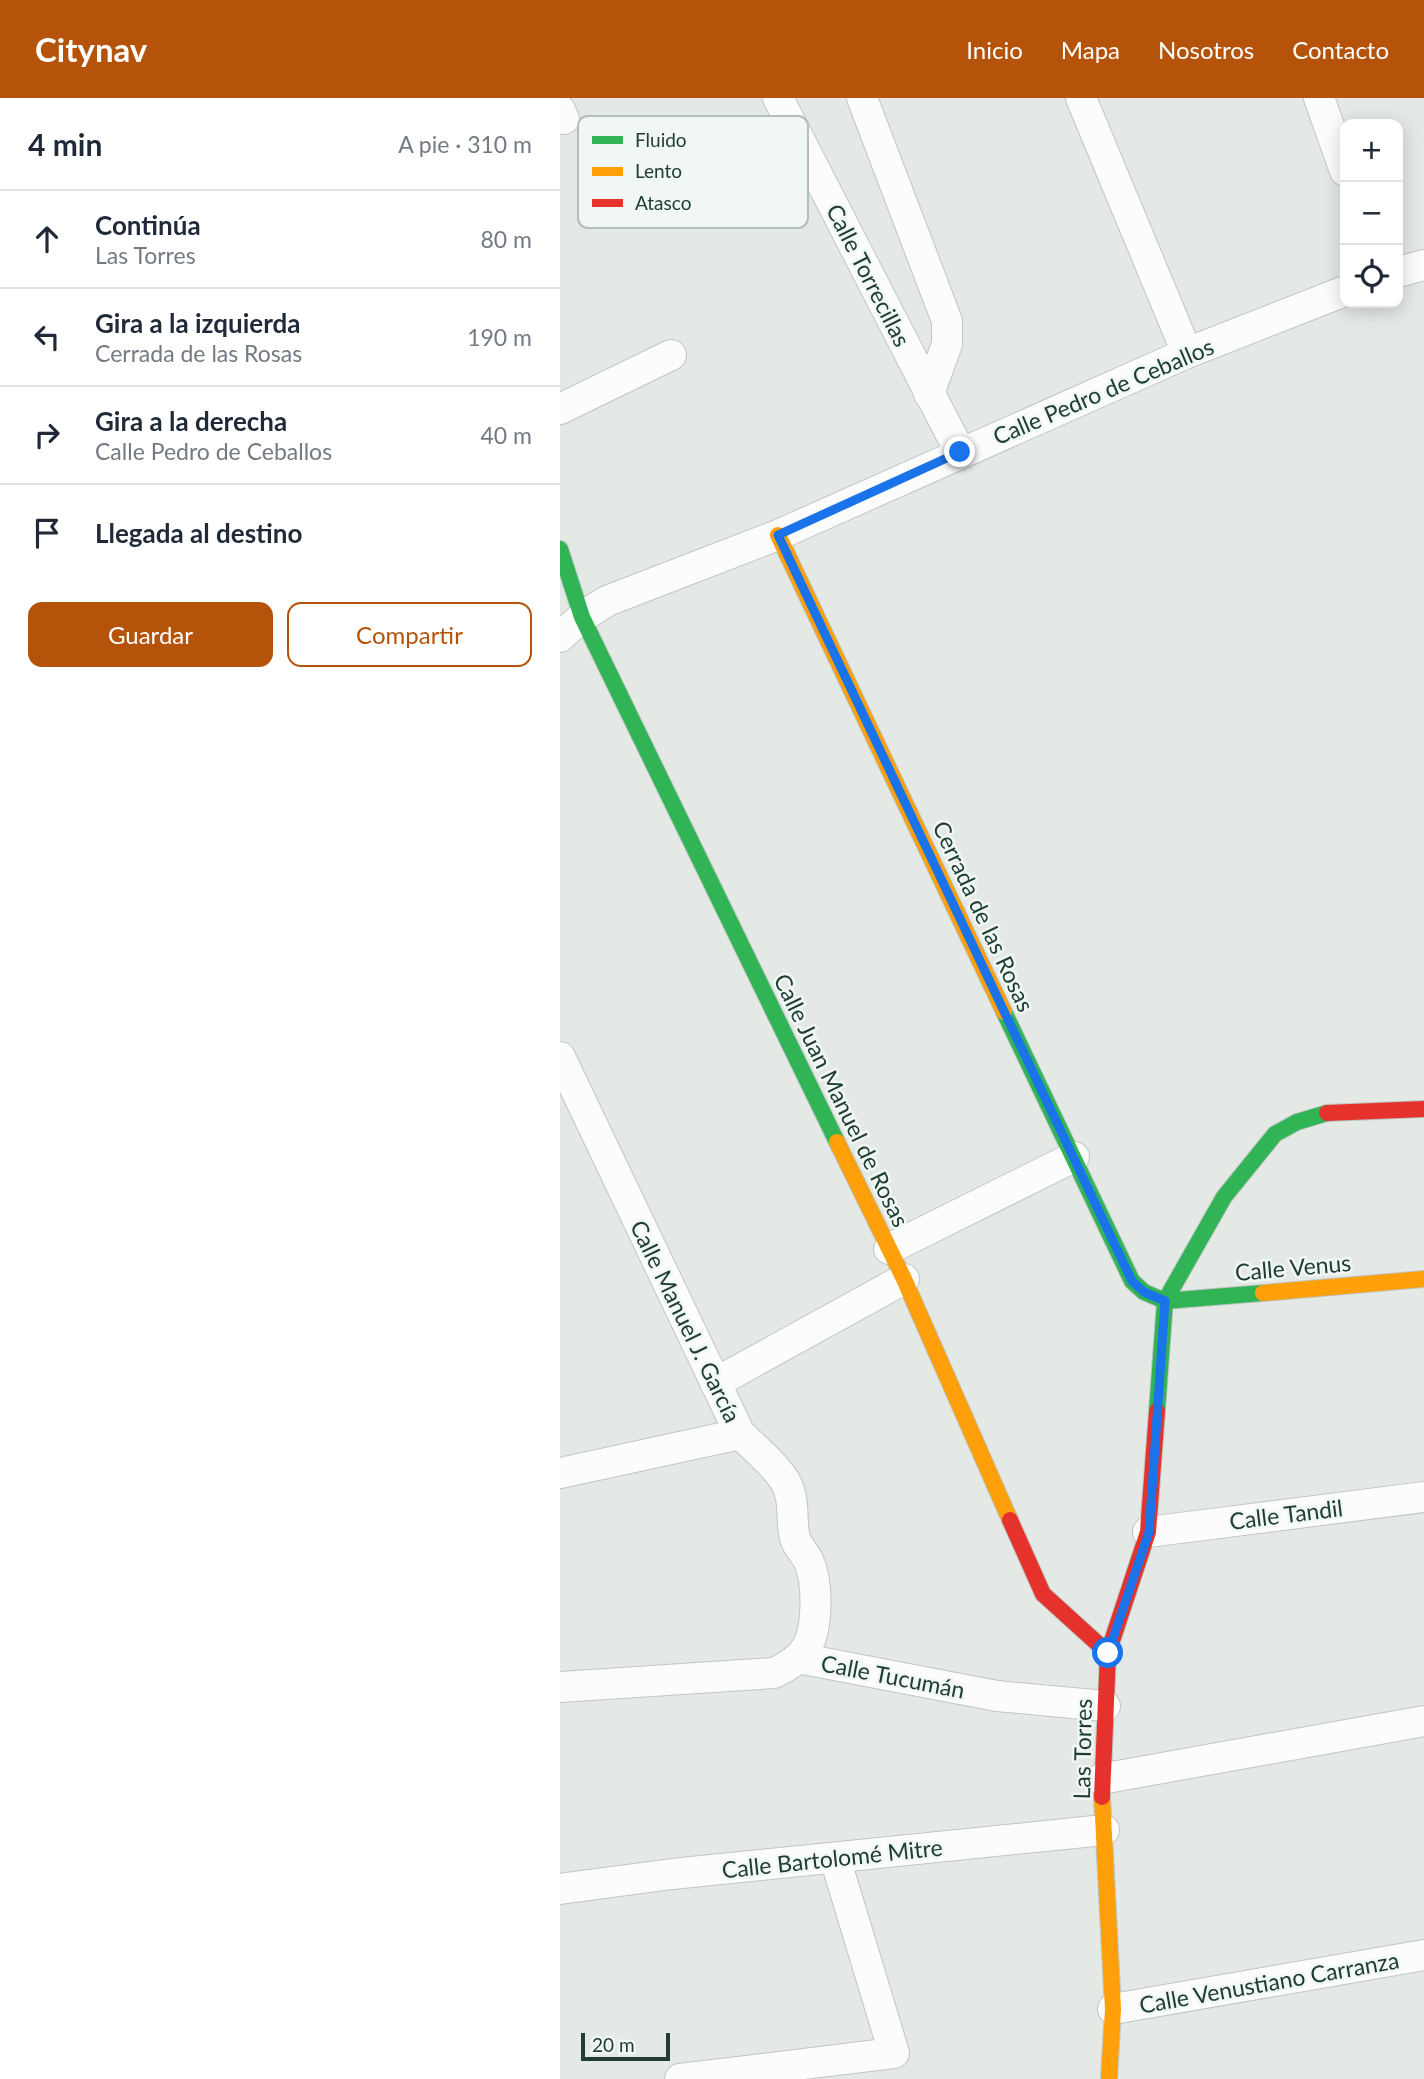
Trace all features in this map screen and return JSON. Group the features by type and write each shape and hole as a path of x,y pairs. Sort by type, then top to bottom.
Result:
{"street":[{"name":"Calle Torrecillas","path":"778,98 787,116"},
{"path":"862,98 947,321 947,344 929,394"},
{"path":"1081,98 1187,353"},
{"path":"1319,98 1340,156"},
{"name":"Calle Torrecillas","path":"808,157 960,452"},
{"path":"1403,271 1424,265"},
{"name":"Calle Pedro de Ceballos","path":"571,627 607,600 778,535 1187,353 1340,293"},
{"path":"560,409 671,355"},
{"name":"Cerrada de las Rosas","path":"778,535 1132,1281 1144,1292 1165,1301"},
{"name":"Calle Juan Manuel de Rosas","path":"560,549 571,627 890,1249 1043,1594 1108,1653"},
{"name":"Calle Manuel J. García","path":"560,1057 740,1434 774,1465 786,1483 793,1503 795,1539 808,1559 812,1572 815,1607 811,1635 798,1658"},
{"path":"1165,1301 1224,1197 1275,1134 1297,1122 1328,1113 1424,1109"},
{"path":"890,1249 1074,1157"},
{"path":"715,1383 904,1279"},
{"name":"Calle Venus","path":"1165,1301 1424,1279"},
{"name":"Las Torres","path":"1109,2079 1113,2009 1101,1779 1108,1653 1149,1532 1165,1301"},
{"path":"560,1473 740,1434"},
{"name":"Calle Tandil","path":"1149,1532 1424,1497"},
{"name":"Calle Tucumán","path":"560,1686 774,1673 786,1668 798,1658 997,1696 1105,1706"},
{"path":"1101,1779 1424,1721"},
{"name":"Calle Bartolomé Mitre","path":"560,1889 672,1874 1104,1830"},
{"path":"680,2079 894,2053 835,1858"},
{"name":"Calle Venustiano Carranza","path":"1113,2009 1424,1955"}],"traffic: fast":[{"path":"560,549 582,617 837,1142"},
{"path":"1004,1012 1132,1281 1144,1292 1165,1301 1263,1293"},
{"path":"1157,1411 1165,1301 1224,1197 1275,1134 1297,1122 1327,1113"}],"traffic: slow":[{"path":"778,535 1004,1012"},
{"path":"837,1142 904,1279 1010,1520"},
{"path":"1263,1293 1424,1279"},
{"path":"1102,1797 1113,2009 1109,2079"}],"traffic: jam":[{"path":"1327,1113 1424,1109"},
{"path":"1102,1797 1108,1653 1148,1532 1157,1411"},
{"path":"1010,1520 1043,1594 1108,1653"}],"route":[{"path":"960,452 778,535 1132,1281 1144,1292 1165,1301 1149,1532 1108,1653"}]}
